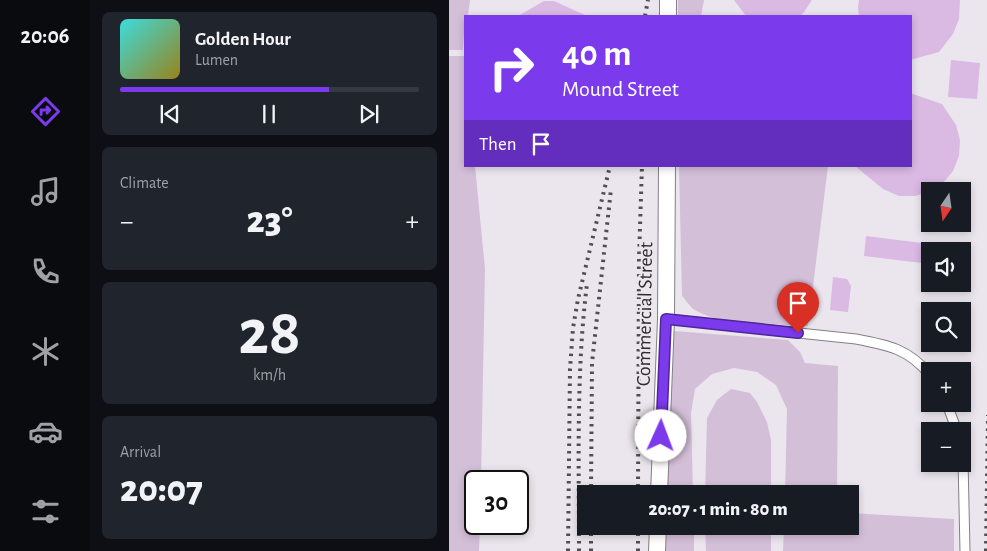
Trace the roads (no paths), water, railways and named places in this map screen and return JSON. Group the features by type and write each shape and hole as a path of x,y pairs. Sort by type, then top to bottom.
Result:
{"street":[{"path":"667,15 668,0"},
{"name":"Commercial Street","path":"659,485 666,319 667,167"},
{"path":"657,551 658,535"}],"lane":[{"path":"666,319 856,339 883,344 903,351 921,363"},
{"path":"963,472 965,551"}],"railway":[{"path":"645,15 648,0"},
{"path":"568,551 570,369 573,328 578,299 610,167"},
{"path":"638,485 639,258 642,167"},
{"path":"591,485 592,363 611,189"},
{"path":"579,551 581,350 587,284"},
{"path":"986,551 988,415"},
{"path":"591,535 591,551"},
{"path":"638,535 638,551"}]}
